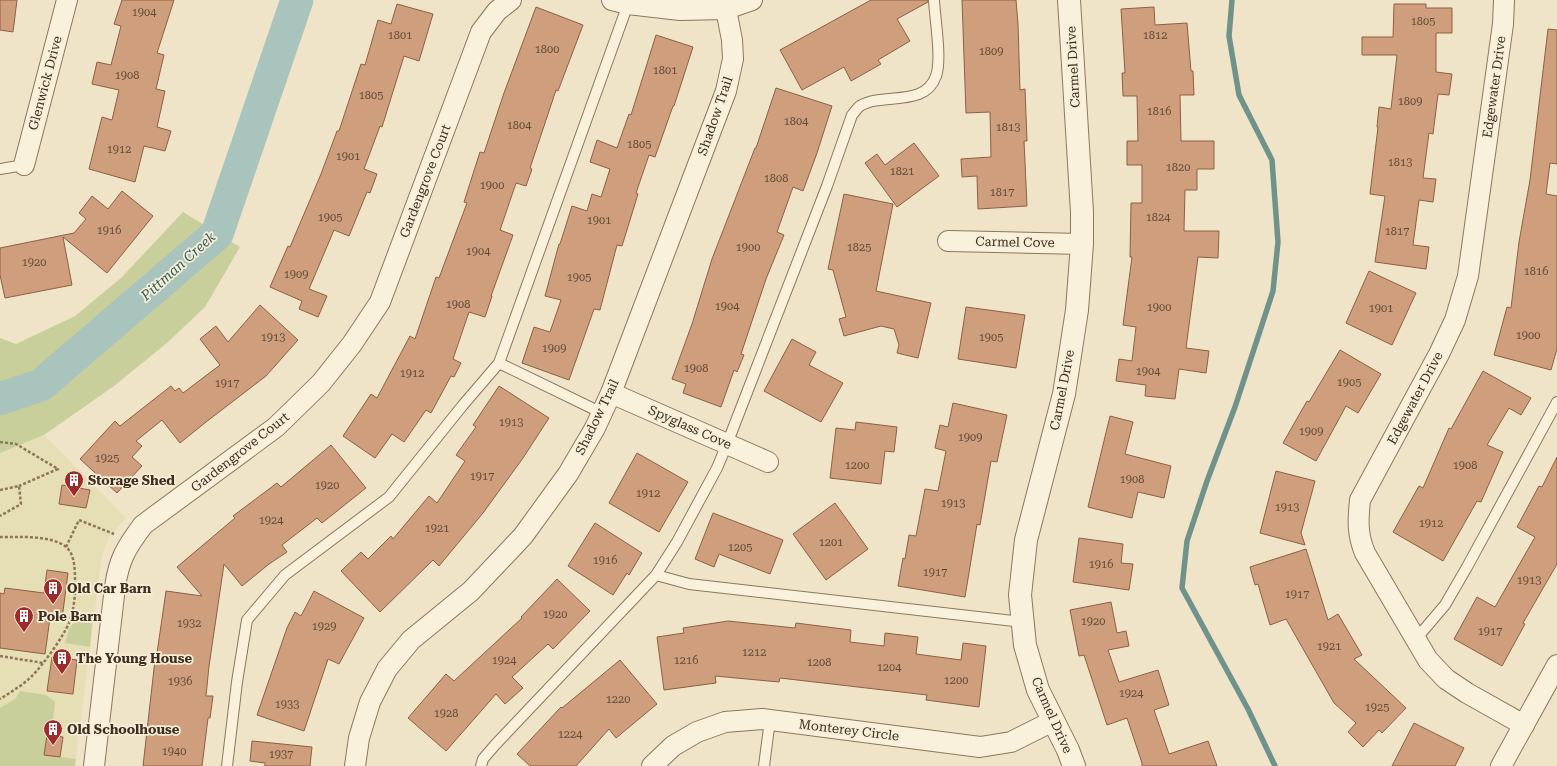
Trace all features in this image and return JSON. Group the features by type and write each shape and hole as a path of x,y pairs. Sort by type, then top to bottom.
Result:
{"street":[{"name":"Glenwick Drive","path":"24,165 67,0"},
{"name":"Gardengrove Court","path":"94,766 116,576 122,557 143,525 276,427 321,383 352,344 380,302 481,32 497,11 511,0"},
{"path":"620,2 680,10 726,9 752,0"},
{"name":"Carmel Drive","path":"1069,0 1082,212 1082,244 1077,310 1064,394 1026,540 1020,595 1025,646 1038,690 1068,750 1074,766"},
{"name":"Edgewater Drive","path":"1504,0 1503,24 1468,276 1458,313 1439,354 1360,500 1357,521 1361,543 1365,553 1428,660 1446,679 1467,693 1524,725"},
{"name":"Shadow Trail","path":"355,766 359,738 370,702 387,669 412,640 471,591 523,536 568,474 602,413 611,393 726,91 733,60 732,40 726,9"},
{"name":"Carmel Cove","path":"948,241 1082,244"},
{"name":"Spyglass Cove","path":"611,393 768,462"},
{"path":"1501,766 1557,664"},
{"name":"Monterey Circle","path":"652,766 673,746 697,732 725,722 762,719 980,747 1011,742 1053,721"}],"lane":[{"path":"481,766 483,759 495,745 656,575 677,542 717,468 727,444 827,186 852,115 859,107 870,101 920,94 929,88 936,76 938,57 934,0"},
{"path":"227,766 246,620 285,576 389,497 499,363 620,2"},
{"path":"0,169 24,165"},
{"path":"499,363 602,413"},
{"path":"1416,639 1445,605 1467,568 1557,402"},
{"path":"656,575 689,584 1022,622"},
{"path":"764,766 770,720"}],"path":[{"path":"0,442 16,444 58,469 19,486 0,490"},
{"path":"0,516 21,504 19,486"},
{"path":"66,547 79,520 132,541"},
{"path":"0,538 40,539 57,542 66,547 72,558 75,571 73,603 69,623 43,663 32,676 0,699"},
{"path":"0,656 43,663"}],"shaded area":[{"path":"44,435 126,518 109,537 102,554 75,766 0,766 0,453"}],"green space":[{"path":"183,212 240,247 205,307 167,343 114,386 44,435 0,453 0,338 16,344 75,316 121,278"},
{"path":"76,620 92,623 90,647 65,643 69,629"},
{"path":"20,691 46,695 55,702 51,735 47,735 44,755 76,759 75,766 0,766 0,708 16,698"}],"building":[{"path":"0,0 17,0 13,32 0,30"},
{"path":"122,0 174,0 157,53 164,55 156,89 165,91 157,127 171,131 165,151 144,146 135,182 89,169 102,117 112,120 119,90 92,84 97,62 111,65 121,26 114,24"},
{"path":"871,0 928,0 928,2 897,19 910,41 878,60 881,64 851,81 844,67 802,90 780,50"},
{"path":"962,0 1016,0 1020,90 1025,89 1027,141 1024,141 1027,206 978,209 977,176 962,177 961,159 991,157 990,112 966,113"},
{"path":"397,4 433,14 419,61 404,56 382,127 380,126 364,169 377,174 370,193 367,192 349,236 334,230 309,289 327,296 318,317 299,309 302,301 270,287 288,246 290,247 321,174 337,131 339,131 361,64 365,65 378,20 391,24"},
{"path":"1394,4 1426,4 1426,8 1452,8 1452,33 1436,33 1436,72 1452,74 1449,95 1438,94 1433,134 1429,133 1423,178 1436,179 1433,202 1419,200 1413,245 1429,247 1426,269 1375,262 1385,196 1370,194 1379,107 1391,109 1397,55 1362,55 1362,37 1393,37"},
{"path":"536,7 583,25 558,91 556,90 530,168 532,169 526,186 516,183 500,230 513,235 485,317 469,312 453,359 461,363 454,377 451,376 431,413 426,410 404,442 392,434 375,458 343,436 371,394 377,398 410,336 415,339 436,277 439,278 467,203 464,202 480,152 484,153 504,93"},
{"path":"1154,7 1155,25 1187,23 1191,71 1193,71 1194,95 1180,95 1181,141 1214,141 1214,169 1197,169 1197,190 1185,190 1184,231 1219,231 1218,258 1198,257 1186,348 1209,351 1206,373 1179,369 1175,399 1145,396 1146,385 1116,381 1119,359 1132,361 1136,327 1123,325 1132,257 1130,257 1131,203 1142,203 1142,165 1127,165 1127,141 1138,141 1137,96 1123,96 1122,73 1125,73 1121,9"},
{"path":"1548,29 1557,30 1557,164 1550,163 1546,194 1557,196 1557,349 1551,370 1494,355 1507,307 1511,308 1519,242 1530,180"},
{"path":"656,35 693,47 674,106 655,157 649,155 636,193 638,194 622,246 617,245 600,310 594,309 569,380 522,363 534,327 550,332 561,300 545,296 559,244 572,206 587,211 592,194 601,197 610,169 590,162 597,140 617,148 629,114 631,115"},
{"path":"776,88 832,106 803,191 793,187 777,232 784,235 766,279 741,354 744,355 737,372 734,370 721,407 683,393 686,384 672,379 692,324 712,259 756,148"},
{"path":"914,143 939,176 897,207 865,163 877,154 885,165"},
{"path":"122,191 153,216 107,273 63,237 72,285 5,298 0,275 0,248 74,233 86,219 79,213 92,196 108,209"},
{"path":"844,194 893,204 876,291 931,303 918,358 897,353 899,345 894,329 881,326 844,336 839,319 846,317 833,270 828,269"},
{"path":"1369,271 1416,293 1392,345 1346,323"},
{"path":"260,305 298,340 266,376 180,443 162,420 136,441 142,446 132,457 142,466 117,493 80,459 115,421 120,426 171,386 175,391 179,388 183,393 220,365 200,339 216,326 228,342"},
{"path":"966,307 1025,315 1016,368 958,359"},
{"path":"792,339 816,352 809,365 843,383 821,422 764,391"},
{"path":"1340,350 1381,374 1358,413 1346,406 1316,461 1283,443 1307,401 1309,402"},
{"path":"1483,371 1531,398 1521,415 1509,408 1487,445 1503,452 1481,502 1477,501 1443,561 1393,532 1419,486 1423,488 1449,428 1451,429"},
{"path":"499,386 549,418 523,458 483,513 439,566 433,560 380,612 341,571 361,552 368,559 391,536 393,539 429,496 437,503 465,461 456,455 476,427 473,425"},
{"path":"953,403 1007,415 997,462 991,461 980,525 977,524 965,597 898,586 909,535 916,536 925,489 938,491 946,451 935,448 940,425 948,427"},
{"path":"1110,416 1133,422 1125,454 1171,466 1164,498 1138,492 1132,518 1088,507"},
{"path":"856,422 897,427 894,452 885,451 881,484 830,478 836,428 855,430"},
{"path":"331,445 366,488 322,523 317,518 282,545 287,552 269,564 242,586 224,564 209,666 206,696 213,696 210,718 208,718 202,766 143,766 155,660 166,591 202,596 177,567 235,518 233,516 277,483 281,487"},
{"path":"637,453 688,482 659,532 609,503"},
{"path":"1557,457 1557,564 1523,623 1525,624 1502,666 1454,639 1477,597 1495,607 1535,537 1517,527 1539,486 1542,487"},
{"path":"1276,471 1315,481 1301,533 1305,545 1260,533"},
{"name":"Storage Shed","path":"62,485 90,490 86,508 59,504"},
{"path":"835,503 868,549 826,580 793,534"},
{"path":"713,513 783,540 770,574 719,554 714,567 695,559"},
{"path":"595,523 642,553 629,575 627,573 613,595 568,566"},
{"path":"1079,538 1123,544 1121,563 1133,564 1129,590 1073,582"},
{"path":"1306,549 1328,620 1338,614 1362,655 1354,659 1406,708 1382,733 1379,730 1363,747 1348,732 1356,723 1334,703 1286,619 1270,625 1258,584 1255,585 1250,567"},
{"name":"Pole Barn","path":"47,570 68,573 62,619 50,618 45,654 0,648 0,593 4,594 5,588 44,593"},
{"path":"557,579 590,611 553,649 548,644 512,677 523,688 505,704 496,694 446,751 408,718 446,674 454,681 522,618 521,617"},
{"path":"314,591 364,618 339,664 328,659 304,731 257,715 287,628 295,612 301,616"},
{"path":"1111,602 1117,633 1126,631 1129,646 1108,650 1119,682 1158,670 1169,705 1154,710 1169,754 1208,741 1217,766 1142,766 1127,718 1107,725 1084,655 1079,656 1070,610"},
{"path":"728,621 795,628 796,623 851,630 850,642 884,646 885,633 918,637 916,654 961,660 963,643 986,646 979,707 926,700 927,695 780,678 779,682 715,676 716,683 664,690 657,637 684,633 683,628"},
{"name":"The Young House","path":"52,657 77,660 73,694 47,691"},
{"path":"620,660 657,704 616,738 609,729 576,766 530,766 517,754 561,707 562,708"},
{"path":"1414,723 1464,748 1455,766 1392,766"},
{"name":"Old Schoolhouse","path":"47,735 63,737 60,757 44,755"},
{"path":"252,741 312,747 310,766 265,766 265,763 250,761"}],"waterway":[{"name":"Pittman Creek","path":"0,399 41,385 217,234 297,0"},
{"path":"1232,0 1229,36 1239,95 1272,160 1278,242 1273,291 1235,407 1207,481 1187,541 1182,588 1248,709 1275,766"}],"place":[{"name":"Storage Shed","path":"74,497"},
{"name":"Old Car Barn","path":"53,605"},
{"name":"Pole Barn","path":"24,633"},
{"name":"The Young House","path":"62,675"},
{"name":"Old Schoolhouse","path":"53,746"}]}
